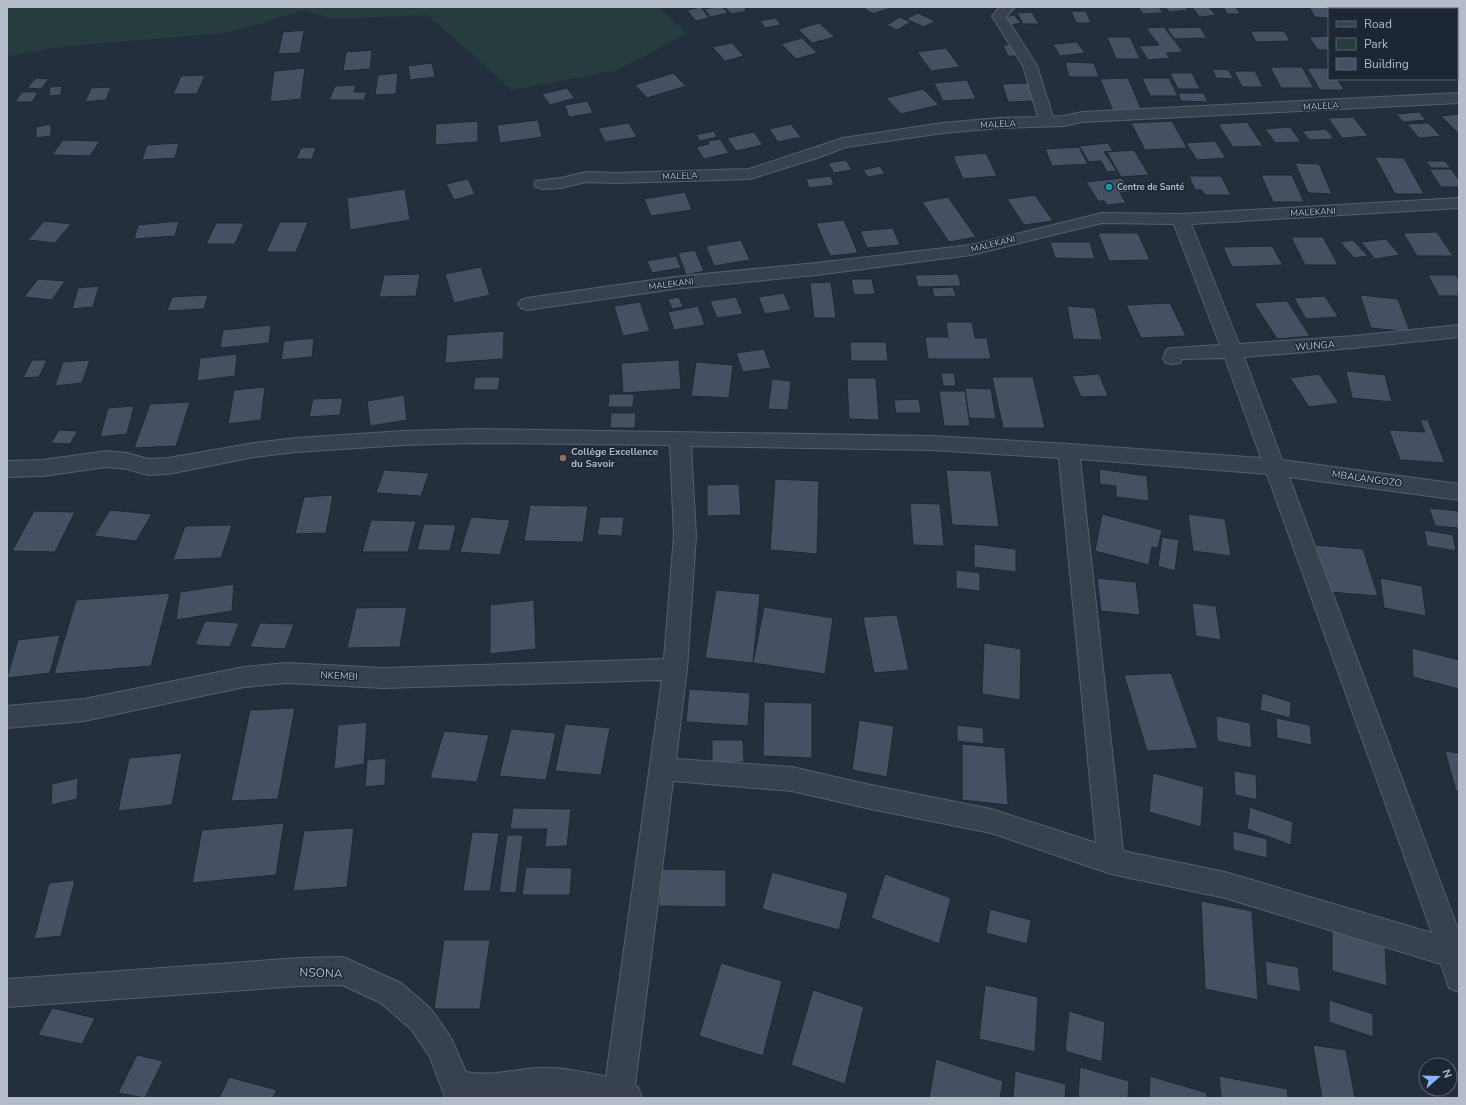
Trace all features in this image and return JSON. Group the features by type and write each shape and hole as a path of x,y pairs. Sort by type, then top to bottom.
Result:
{"street":[{"path":"1008,7 999,16 1030,66 1047,122"},
{"name":"MALELA","path":"542,184 561,183 586,177 616,178 750,174 811,155 843,143 943,128 999,123 1047,122 1082,117 1459,98"},
{"name":"MALEKANI","path":"527,304 674,283 816,269 971,250 1102,218 1181,219 1459,203"},
{"path":"1181,219 1275,467 1453,953 1459,978"},
{"name":"WUNGA","path":"1173,358 1174,354 1179,353 1232,352 1363,342 1459,332"},
{"name":"MBALANGOZO","path":"7,468 43,468 106,459 127,461 148,467 168,466 254,450 296,445 404,438 477,436 680,438 933,443 1069,451 1275,467 1459,492"},
{"path":"623,1096 675,668 685,536 680,438"},
{"path":"1069,451 1110,861"},
{"name":"NKEMBI","path":"7,717 84,710 244,677 287,673 383,678 675,668"},
{"path":"662,769 792,779 866,796 990,821 1110,861 1225,885 1453,953"},
{"name":"NSONA","path":"7,993 300,972 343,971 391,993 421,1019 441,1048 451,1092 540,1083 594,1088 623,1096"}],"green space":[{"path":"7,7 658,7 687,33 618,70 512,90 428,15 332,19 305,10 228,33 67,46 7,56"}],"building":[{"path":"701,7 709,18 696,21 687,10"},
{"path":"722,7 728,13 710,17 704,9"},
{"path":"725,7 744,7 747,11 731,14"},
{"path":"862,7 893,7 873,14"},
{"path":"1138,7 1159,7 1163,13 1143,14"},
{"path":"1165,7 1185,7 1188,10 1170,12"},
{"path":"1192,7 1209,7 1216,15 1200,17"},
{"path":"1223,7 1236,7 1240,14 1227,14"},
{"path":"1309,7 1329,7 1328,18 1315,17"},
{"path":"1415,7 1445,8 1416,8"},
{"path":"1071,11 1086,11 1091,23 1076,23"},
{"path":"1032,12 1039,24 1023,24 1017,13"},
{"path":"918,13 935,21 924,27 906,19"},
{"path":"1014,15 1021,23 1011,25 1004,17"},
{"path":"900,17 911,22 897,30 887,25"},
{"path":"776,18 781,25 765,28 760,21"},
{"path":"819,23 835,37 812,43 798,29"},
{"path":"1164,27 1183,52 1166,53 1170,58 1148,60 1139,46 1159,45 1146,28"},
{"path":"1200,27 1207,38 1174,39 1167,28"},
{"path":"304,30 300,53 278,54 283,32"},
{"path":"1250,31 1284,31 1290,41 1256,42"},
{"path":"1328,36 1328,50 1318,50 1309,37"},
{"path":"1107,37 1130,37 1140,59 1116,59"},
{"path":"802,38 817,53 796,59 781,44"},
{"path":"1077,42 1085,53 1060,56 1053,44"},
{"path":"732,43 744,56 725,61 712,47"},
{"path":"1003,45 1013,45 1018,56 1008,56"},
{"path":"946,48 960,67 931,71 917,52"},
{"path":"372,50 370,69 343,71 346,52"},
{"path":"1065,62 1094,63 1099,77 1069,77"},
{"path":"432,63 435,77 410,80 408,66"},
{"path":"1270,67 1302,67 1314,88 1281,88"},
{"path":"305,68 301,99 270,102 274,71"},
{"path":"1307,68 1328,68 1328,80 1338,80 1344,90 1320,90"},
{"path":"1212,69 1229,70 1233,79 1216,78"},
{"path":"1234,71 1255,71 1263,87 1242,87"},
{"path":"398,73 396,94 375,95 378,75"},
{"path":"673,73 686,86 647,98 635,85"},
{"path":"1170,73 1192,73 1200,89 1178,89"},
{"path":"205,75 197,94 173,94 181,76"},
{"path":"36,78 49,79 41,89 27,88"},
{"path":"1128,78 1142,111 1113,111 1100,79"},
{"path":"1142,78 1169,78 1178,96 1150,96"},
{"path":"967,80 976,99 943,101 934,83"},
{"path":"1029,83 1035,101 1008,102 1002,84"},
{"path":"356,85 354,92 367,92 364,100 329,100 335,86"},
{"path":"62,86 61,95 49,96 50,87"},
{"path":"111,87 106,100 85,102 91,88"},
{"path":"567,88 575,98 550,105 542,94"},
{"path":"923,89 939,105 901,114 886,98"},
{"path":"22,92 38,92 32,102 15,102"},
{"path":"1178,93 1204,93 1208,102 1181,101"},
{"path":"588,101 593,113 569,117 565,105"},
{"path":"1419,112 1426,120 1403,122 1396,114"},
{"path":"1459,114 1459,134 1441,116"},
{"path":"1353,117 1368,136 1342,138 1328,118"},
{"path":"538,120 542,137 500,143 497,125"},
{"path":"478,121 478,142 435,145 436,124"},
{"path":"1172,121 1187,148 1145,150 1131,123"},
{"path":"1247,122 1263,146 1233,147 1218,124"},
{"path":"629,123 637,137 605,142 598,128"},
{"path":"1428,123 1441,136 1419,138 1407,124"},
{"path":"51,124 51,136 36,138 36,127"},
{"path":"791,124 801,137 778,142 769,129"},
{"path":"1290,127 1301,142 1275,143 1265,129"},
{"path":"1326,129 1334,139 1309,140 1302,131"},
{"path":"714,131 717,137 700,141 696,135"},
{"path":"754,132 763,145 736,151 727,138"},
{"path":"720,139 729,153 704,159 696,147 709,144 708,141"},
{"path":"63,140 100,141 90,156 52,155"},
{"path":"1215,141 1226,158 1197,160 1186,143"},
{"path":"179,143 175,158 142,160 147,145"},
{"path":"1108,143 1113,151 1104,152 1117,171 1107,172 1101,161 1089,162 1079,146"},
{"path":"316,147 312,159 296,159 301,148"},
{"path":"1079,147 1088,164 1052,166 1045,149"},
{"path":"1134,150 1149,175 1121,177 1107,152"},
{"path":"986,153 997,176 963,179 953,156"},
{"path":"1375,157 1404,158 1424,194 1395,194"},
{"path":"846,160 852,170 834,173 828,163"},
{"path":"1426,161 1445,161 1451,168 1431,168"},
{"path":"1295,163 1319,164 1332,194 1308,193"},
{"path":"880,166 885,174 868,177 863,170"},
{"path":"1429,169 1451,169 1459,180 1459,187 1441,187"},
{"path":"1261,175 1292,175 1304,202 1273,202"},
{"path":"831,176 834,185 809,188 806,179"},
{"path":"1189,176 1221,176 1231,195 1205,195 1202,190 1195,190"},
{"name":"Centre de Santé","path":"1122,178 1131,192 1120,193 1126,203 1107,205 1104,201 1098,201 1086,182"},
{"path":"468,179 475,194 454,200 446,184"},
{"path":"405,189 410,220 350,230 347,198"},
{"path":"685,192 692,210 651,216 644,199"},
{"path":"1035,195 1053,221 1024,225 1007,199"},
{"path":"948,197 976,237 949,242 922,202"},
{"path":"844,220 858,253 830,256 816,223"},
{"path":"44,221 71,224 55,243 28,240"},
{"path":"179,221 175,236 134,239 138,225"},
{"path":"280,222 308,222 296,252 266,252"},
{"path":"216,223 244,223 235,244 206,244"},
{"path":"893,228 900,245 867,248 860,231"},
{"path":"1437,232 1453,256 1417,256 1403,233"},
{"path":"1098,233 1138,233 1150,260 1109,261"},
{"path":"1291,237 1323,237 1338,265 1305,265"},
{"path":"1386,239 1400,255 1375,259 1361,242"},
{"path":"741,240 750,260 714,266 706,246"},
{"path":"1353,240 1368,256 1354,258 1340,242"},
{"path":"1050,242 1090,242 1095,259 1055,258"},
{"path":"1272,246 1283,265 1232,267 1223,247"},
{"path":"695,250 704,271 686,275 678,253"},
{"path":"676,256 681,268 652,273 647,261"},
{"path":"481,267 490,295 454,303 445,274"},
{"path":"420,274 416,296 379,297 384,275"},
{"path":"958,274 961,286 918,287 915,275"},
{"path":"1428,275 1456,275 1459,280 1459,296 1439,296"},
{"path":"38,279 65,281 52,300 24,297"},
{"path":"851,279 872,279 875,294 854,295"},
{"path":"831,282 836,318 814,318 810,283"},
{"path":"99,286 93,307 72,309 78,288"},
{"path":"953,287 956,296 934,297 932,288"},
{"path":"784,293 791,310 765,314 758,297"},
{"path":"208,295 204,309 167,311 172,297"},
{"path":"1360,295 1398,299 1410,332 1371,328"},
{"path":"1325,296 1338,317 1306,319 1294,298"},
{"path":"679,297 683,307 672,309 668,299"},
{"path":"736,297 743,314 717,318 710,301"},
{"path":"1287,301 1310,336 1277,339 1254,303"},
{"path":"640,302 650,331 623,336 614,306"},
{"path":"1170,303 1186,336 1141,338 1126,305"},
{"path":"698,306 705,325 674,330 668,312"},
{"path":"1067,306 1095,308 1102,340 1073,339"},
{"path":"946,322 972,322 975,338 987,338 991,359 928,359 925,337 948,337"},
{"path":"271,325 269,343 220,348 223,330"},
{"path":"504,331 503,359 445,363 447,335"},
{"path":"314,338 312,357 281,360 284,341"},
{"path":"850,342 886,342 888,361 851,361"},
{"path":"764,349 771,368 743,372 736,353"},
{"path":"237,354 235,376 197,381 200,358"},
{"path":"32,360 47,360 39,377 23,378"},
{"path":"90,360 82,383 55,386 63,362"},
{"path":"679,360 681,389 623,393 621,363"},
{"path":"696,362 733,365 729,398 691,396"},
{"path":"1346,371 1385,375 1392,402 1352,398"},
{"path":"941,373 954,373 956,386 943,386"},
{"path":"1099,374 1108,396 1081,397 1072,376"},
{"path":"1319,374 1339,403 1309,407 1290,378"},
{"path":"475,377 500,377 498,390 473,390"},
{"path":"992,377 1033,377 1045,428 1003,428"},
{"path":"847,378 876,378 879,420 849,419"},
{"path":"772,379 791,381 788,410 768,409"},
{"path":"265,387 261,420 228,424 234,390"},
{"path":"965,388 991,389 996,419 969,418"},
{"path":"939,391 965,391 970,426 944,426"},
{"path":"609,394 634,394 633,407 608,407"},
{"path":"404,395 407,420 370,426 367,401"},
{"path":"343,398 340,415 309,417 313,399"},
{"path":"919,399 921,413 896,413 894,400"},
{"path":"190,402 176,446 134,448 150,404"},
{"path":"134,406 127,434 100,437 108,408"},
{"path":"611,413 636,413 635,428 610,428"},
{"path":"1420,420 1428,420 1445,463 1400,460 1389,430 1425,432"},
{"path":"59,430 78,431 70,444 51,443"},
{"path":"1099,469 1147,476 1149,501 1116,497 1116,486 1100,484"},
{"path":"384,470 429,473 421,496 376,493"},
{"path":"946,470 991,471 999,527 952,525"},
{"path":"775,479 819,481 817,554 770,550"},
{"path":"739,484 741,515 707,516 707,485"},
{"path":"333,495 326,533 295,534 304,497"},
{"path":"910,503 940,504 944,546 913,545"},
{"path":"530,505 588,506 583,542 524,541"},
{"path":"1429,508 1459,511 1459,535 1457,528 1435,526"},
{"path":"110,510 152,514 136,541 94,536"},
{"path":"34,511 75,512 55,552 12,551"},
{"path":"1102,514 1162,530 1158,548 1152,547 1149,565 1095,551"},
{"path":"1188,514 1225,519 1231,556 1193,551"},
{"path":"471,517 510,520 500,555 460,552"},
{"path":"600,517 624,517 622,536 597,535"},
{"path":"371,520 416,521 408,552 362,552"},
{"path":"424,524 456,525 450,551 417,550"},
{"path":"232,525 221,558 173,560 185,526"},
{"path":"1424,530 1453,535 1456,551 1427,546"},
{"path":"1162,537 1179,540 1175,571 1158,566"},
{"path":"974,544 1016,549 1016,572 974,567"},
{"path":"1315,545 1363,549 1378,596 1329,592"},
{"path":"956,570 980,573 980,591 956,588"},
{"path":"1097,578 1136,582 1140,615 1101,611"},
{"path":"1380,578 1422,586 1426,616 1384,608"},
{"path":"234,584 232,611 176,620 180,592"},
{"path":"716,590 760,594 753,663 705,658"},
{"path":"170,593 151,666 54,674 76,600"},
{"path":"534,600 536,649 490,654 490,605"},
{"path":"1192,603 1216,606 1221,640 1196,636"},
{"path":"407,607 400,647 347,648 356,608"},
{"path":"764,607 833,618 825,674 753,663"},
{"path":"897,615 909,670 874,673 863,617"},
{"path":"205,621 239,623 230,647 195,645"},
{"path":"260,623 294,624 285,649 250,647"},
{"path":"60,635 50,673 7,678 18,640"},
{"path":"984,643 1021,649 1020,700 982,694"},
{"path":"1412,648 1459,660 1459,689 1413,677"},
{"path":"1171,673 1198,748 1147,751 1124,675"},
{"path":"689,689 750,693 748,726 686,722"},
{"path":"1262,693 1291,702 1290,718 1260,710"},
{"path":"764,702 812,703 812,758 763,756"},
{"path":"295,708 278,799 231,801 250,710"},
{"path":"1216,716 1250,723 1252,748 1217,741"},
{"path":"1276,718 1310,725 1312,745 1277,738"},
{"path":"859,720 894,726 887,777 852,770"},
{"path":"367,722 364,764 334,769 338,725"},
{"path":"565,724 610,728 601,775 555,771"},
{"path":"957,725 983,728 984,744 957,741"},
{"path":"511,729 556,733 546,780 499,776"},
{"path":"444,731 489,735 477,782 430,778"},
{"path":"712,740 743,740 744,762 712,763"},
{"path":"962,744 1005,748 1008,805 962,800"},
{"path":"1445,751 1459,753 1459,792 1456,791"},
{"path":"182,753 172,805 118,811 129,758"},
{"path":"386,758 385,785 365,787 367,760"},
{"path":"1234,771 1256,775 1257,800 1235,795"},
{"path":"1153,773 1204,787 1201,827 1149,812"},
{"path":"78,778 77,799 51,805 52,784"},
{"path":"1250,807 1293,822 1291,845 1247,829"},
{"path":"513,808 571,809 567,846 545,847 547,829 510,829"},
{"path":"284,823 276,875 192,883 202,830"},
{"path":"354,828 347,887 293,891 304,831"},
{"path":"1233,831 1267,839 1267,858 1233,850"},
{"path":"472,832 499,833 490,891 463,891"},
{"path":"507,835 523,835 516,893 499,892"},
{"path":"526,867 572,868 570,895 522,895"},
{"path":"660,869 726,870 726,907 659,906"},
{"path":"772,872 848,893 839,930 762,909"},
{"path":"885,874 951,898 939,944 871,918"},
{"path":"75,880 61,936 34,939 49,883"},
{"path":"1201,901 1252,911 1258,1000 1205,989"},
{"path":"990,909 1031,920 1027,944 986,933"},
{"path":"1332,927 1385,943 1387,986 1332,971"},
{"path":"444,940 490,940 480,1009 434,1009"},
{"path":"1265,961 1298,967 1301,992 1267,985"},
{"path":"721,963 782,981 763,1056 699,1036"},
{"path":"985,985 1038,997 1035,1052 979,1039"},
{"path":"813,990 864,1007 845,1084 791,1065"},
{"path":"1329,1000 1373,1014 1373,1037 1329,1022"},
{"path":"52,1008 95,1018 82,1044 38,1035"},
{"path":"1069,1011 1105,1022 1102,1062 1065,1051"},
{"path":"1313,1045 1346,1050 1355,1098 1322,1098"},
{"path":"137,1055 163,1061 145,1098 118,1093"},
{"path":"936,1059 1003,1081 1000,1098 929,1098"},
{"path":"1080,1067 1129,1081 1128,1098 1078,1098"},
{"path":"1015,1071 1066,1084 1065,1098 1013,1098"},
{"path":"1150,1076 1207,1093 1207,1098 1149,1098"},
{"path":"1219,1076 1287,1089 1288,1098 1221,1098"},
{"path":"229,1077 277,1090 273,1098 219,1098"}],"place":[{"name":"Centre de Santé","path":"1109,187"},
{"name":"Collėge Excellence du Savoir","path":"563,458"}]}
